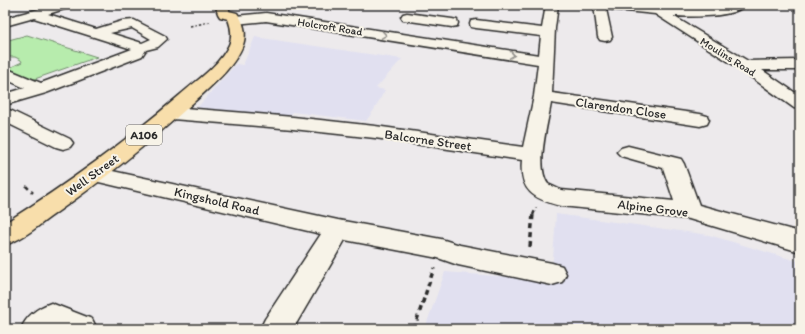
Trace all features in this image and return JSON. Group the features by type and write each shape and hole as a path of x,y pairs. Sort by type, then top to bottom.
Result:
{"main road":[{"name":"Well Street","path":"5,235 94,174 172,113 218,71 237,43 238,24 234,10"}],"street":[{"path":"5,22 67,5"},
{"path":"533,155 543,97 547,33 552,5"},
{"path":"600,5 606,37"},
{"path":"606,5 655,7 694,13 721,11 739,5"},
{"name":"Moulins Road","path":"655,7 690,33 744,66 800,104"},
{"name":"Holcroft Road","path":"234,10 266,17 545,61"},
{"path":"35,14 95,33 141,47 153,44 160,39 134,24 122,25 95,33"},
{"path":"407,17 452,23"},
{"path":"401,38 423,19"},
{"path":"476,24 547,33"},
{"path":"5,100 40,89 136,53 141,47"},
{"path":"744,66 800,66"},
{"path":"5,73 40,89"},
{"name":"Clarendon Close","path":"543,97 700,120"},
{"name":"Balcorne Street","path":"172,113 293,123 375,132 533,155"},
{"path":"5,115 63,143"},
{"path":"628,152 673,164 689,211"},
{"name":"Alpine Grove","path":"533,155 535,184 538,188 552,196 689,211 800,242"},
{"name":"Kingshold Road","path":"94,174 338,229 441,249 458,255 552,274"},
{"path":"276,329 338,229"},
{"path":"37,329 51,317 81,329"}],"path":[{"path":"190,26 211,22"},
{"path":"26,186 35,194"},
{"path":"528,269 533,213 539,202"},
{"path":"414,329 441,249"}],"shaded area":[{"path":"255,37 402,59 376,88 385,90 366,121 293,112 289,117 196,109 236,64 243,65"},
{"path":"556,214 709,235 800,262 800,329 425,328 445,272 558,281 552,274"}],"green space":[{"path":"27,35 97,57 32,80 7,69 22,62 21,60 15,57 5,57 5,41"}]}
